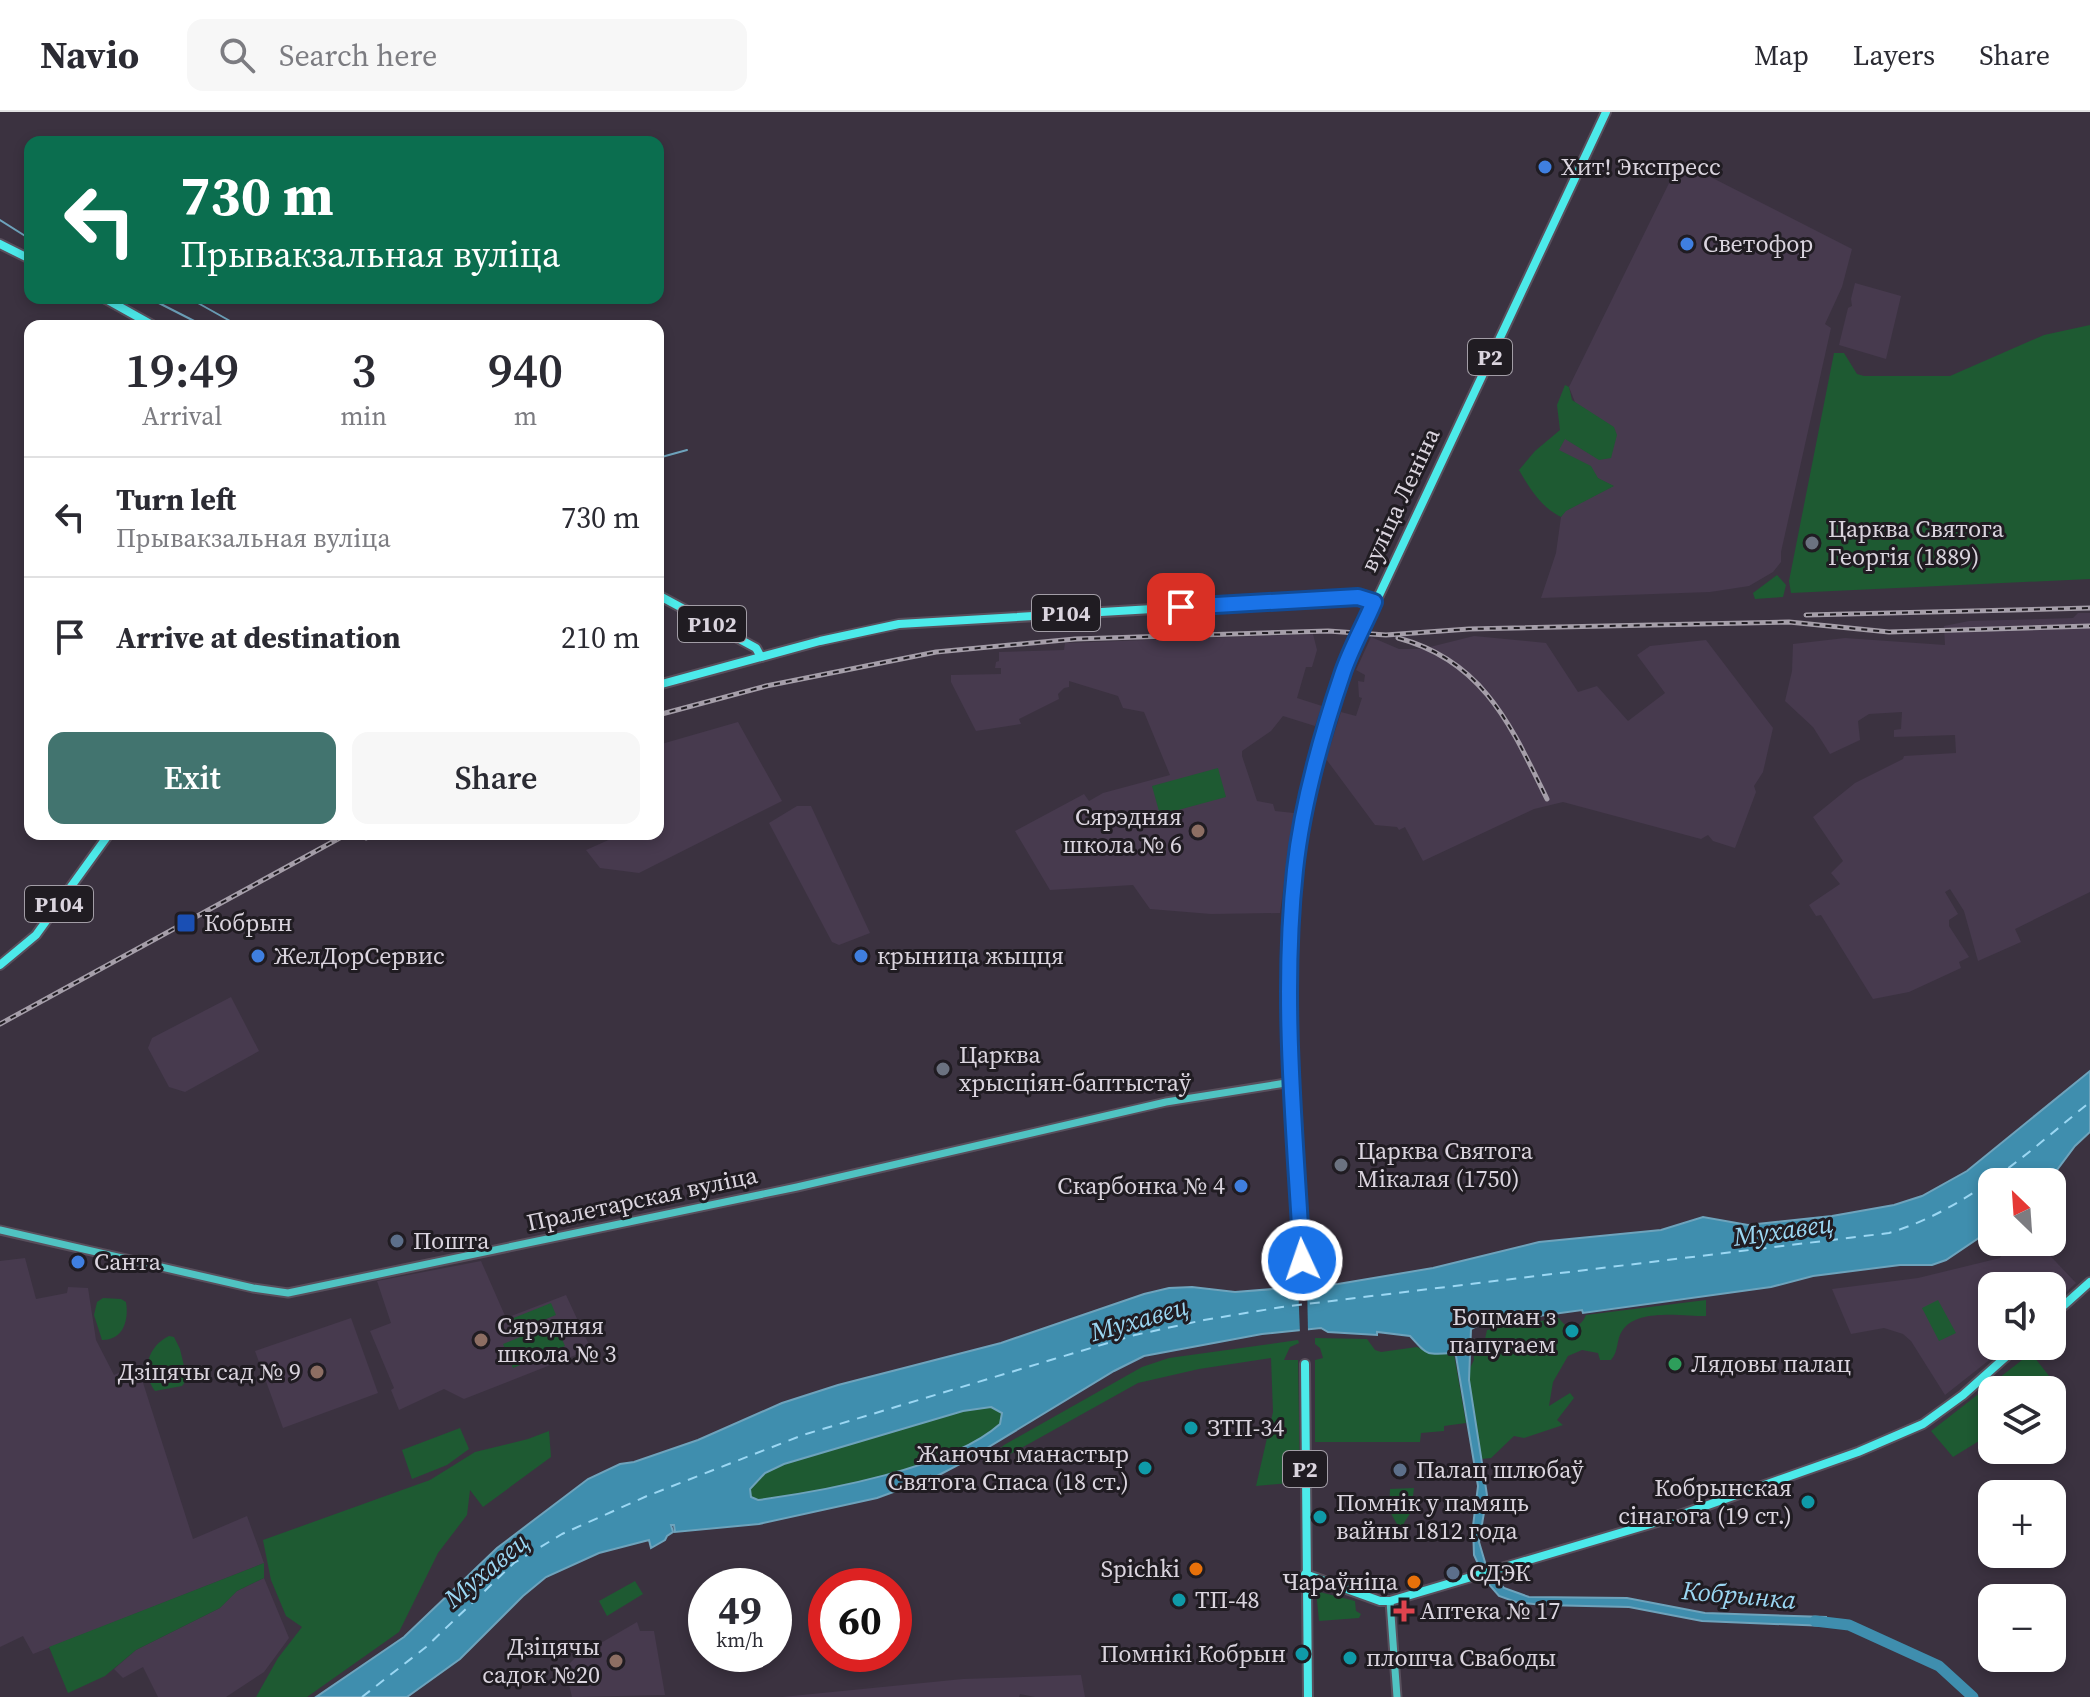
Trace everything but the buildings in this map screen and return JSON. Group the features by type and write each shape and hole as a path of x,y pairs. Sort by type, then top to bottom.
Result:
{"main road":[{"name":"вуліца Леніна","path":"1302,1260 1292,1082 1290,930 1299,841 1309,790 1343,672 1606,112"},
{"path":"0,244 24,256"},
{"path":"115,304 143,320"},
{"name":"Р104","path":"664,683 899,624 1345,597 1374,602"},
{"name":"Р102","path":"664,598 756,648 761,657"},
{"name":"Р104","path":"0,965 31,940 105,840"},
{"name":"Пралетарская вуліца","path":"0,1230 253,1288 288,1293 797,1187 1166,1102 1292,1082"},
{"path":"2066,1303 2090,1282"},
{"path":"1305,1574 1380,1601 1390,1601 1674,1517 1858,1452 1923,1424 1963,1395 2002,1360"},
{"name":"Р2","path":"1305,1364 1308,1697"},
{"path":"1390,1601 1397,1697"}],"shaded area":[{"path":"1683,163 1852,249 1842,287 1825,324 1831,328 1781,562 1773,572 1749,586 1710,592 1541,598 1556,553 1561,517 1565,511 1613,486 1597,478 1587,466 1558,450 1565,438 1597,458 1569,387 1674,173"},
{"path":"1855,283 1901,296 1886,359 1839,345 1848,308 1852,306"},
{"path":"2078,613 2090,613 2090,892 2015,929 2021,942 1978,961 1964,911 1950,889 1945,892 1958,914 1949,920 1949,926 1969,957 1959,962 1961,968 1909,992 1873,999 1821,915 1816,916 1809,905 1840,884 1831,873 1843,861 1813,817 1855,783 1904,756 1956,753 1955,735 1894,737 1894,730 1901,729 1902,712 1869,714 1858,721 1860,740 1830,754 1813,727 1785,701 1792,671 1793,644 1845,638 1945,645 1944,626 1969,621 2073,618"},
{"path":"1313,634 1317,650 1312,667 1306,667 1297,698 1322,706 1315,726 1283,716 1271,731 1242,751 1257,801 1273,804 1275,811 1294,813 1280,913 1211,914 1150,909 1133,885 1050,890 1015,831 1084,794 1089,801 1103,793 1170,775 1144,712 1123,708 1118,696 1069,681 1069,687 1058,694 1059,699 1019,719 1021,724 976,731 951,682 951,675 1001,674 1001,668 995,668 999,652 1064,650 1065,643"},
{"path":"1474,636 1546,643 1578,692 1597,686 1628,721 1665,693 1637,655 1650,646 1706,640 1773,728 1763,772 1754,786 1756,792 1735,848 1713,841 1708,835 1701,839 1563,802 1534,809 1423,861 1405,827 1399,830 1397,827 1375,825 1326,759 1341,712 1356,716 1362,698 1359,697 1358,681 1364,682 1365,675 1356,670 1371,637 1399,649 1422,649"},
{"path":"738,722 782,801 639,873 600,868 586,850 608,840 664,840 664,743"},
{"path":"797,806 811,806 870,933 839,945 832,942 769,823"},
{"path":"231,997 259,1051 185,1092 169,1087 148,1048 152,1038"},
{"path":"2050,1256 2066,1272 1978,1272 1978,1360 1989,1360 1945,1395 1911,1341 1903,1334 1884,1328 1851,1334 1832,1289 1918,1278 2000,1258"},
{"path":"25,1258 36,1299 67,1293 68,1287 88,1288 96,1340 114,1375 137,1364 193,1539 247,1516 264,1563 33,1654 23,1636 0,1647 0,1261"},
{"name":"Сярэдняя школа № 3","path":"481,1261 506,1318 566,1295 591,1349 464,1399 444,1389 399,1410 391,1390 394,1388 370,1331 391,1323 377,1281"},
{"path":"2066,1272 2076,1283 2066,1292"},
{"name":"Дзіцячы сад № 9","path":"351,1318 378,1393 283,1428 255,1351"},
{"path":"264,1578 289,1638 264,1672 226,1697 158,1697 143,1667 123,1678 114,1669 136,1650 220,1608 237,1591"},
{"name":"Дзіцячы садок №20","path":"637,1622 640,1631 654,1631 665,1695 572,1697 565,1668 575,1658"},
{"path":"1081,1675 1085,1697 1020,1694 1019,1697 782,1697 963,1679"}],"green space":[{"path":"2090,325 2090,579 1791,593 1789,581 1834,353 1844,353 1857,374 1864,376 1950,376 2044,335"},
{"path":"1565,385 1569,387 1572,400 1614,427 1617,435 1611,458 1599,460 1565,439 1559,450 1591,466 1598,478 1614,486 1566,511 1561,517 1542,503 1519,470 1535,451 1560,430 1557,405"},
{"path":"1777,575 1786,585 1783,597 1755,599 1753,593"},
{"path":"1218,768 1226,797 1160,815 1152,786"},
{"path":"103,1298 121,1299 126,1302 127,1309 120,1333 102,1340 94,1315 97,1302"},
{"path":"1706,1300 1706,1316 1648,1316 1629,1324 1620,1334 1611,1360 1600,1360 1598,1353 1582,1350 1568,1356 1553,1382 1549,1406 1570,1393 1574,1398 1557,1420 1563,1425 1524,1438 1514,1436 1491,1458 1481,1459 1468,1372 1474,1360 1473,1341 1485,1339 1487,1330 1559,1318 1566,1325 1574,1327 1586,1315"},
{"path":"1938,1300 1956,1333 1939,1341 1922,1308"},
{"path":"551,1303 556,1315 516,1331 511,1319"},
{"path":"555,1323 565,1346 513,1368 503,1344"},
{"path":"169,1336 174,1337 180,1349 187,1379 182,1386 155,1391 148,1375 148,1360 156,1346"},
{"path":"1315,1338 1367,1339 1375,1350 1381,1352 1417,1347 1429,1353 1454,1354 1466,1423 1444,1426 1444,1431 1421,1433 1420,1442 1315,1442 1315,1360 1323,1358"},
{"path":"1298,1340 1299,1343 1290,1347 1284,1360 1298,1360 1300,1482 1256,1486 1273,1412 1271,1358 1199,1369 1138,1383 1005,1457 990,1458 1004,1445 1142,1367 1169,1358"},
{"path":"2022,1360 2036,1360 2049,1376 2002,1376"},
{"path":"1978,1394 1978,1442 1953,1457 1931,1431"},
{"path":"991,1407 1002,1413 1000,1424 978,1440 919,1465 817,1491 758,1500 751,1497 750,1489 765,1473 784,1464 963,1411"},
{"path":"460,1428 469,1449 447,1465 412,1479 402,1450"},
{"path":"549,1431 551,1457 483,1507 470,1490 467,1515 438,1553 399,1632 307,1697 256,1697 278,1658 302,1627 286,1616 271,1580 263,1540 430,1480 475,1452"},
{"path":"1414,1488 1411,1512 1402,1526 1398,1526 1389,1510 1390,1489"},
{"path":"264,1563 264,1578 237,1591 220,1608 136,1650 105,1676 68,1693 49,1647"},
{"path":"635,1581 643,1594 607,1616 599,1601"},
{"path":"1316,1591 1355,1601 1356,1611 1361,1614 1359,1618 1319,1621"}],"water":[{"name":"Мухавец","path":"2090,1071 2090,1132 2058,1168 1978,1168 1978,1238 1946,1260 1932,1265 1900,1265 1813,1276 1771,1287 1481,1324 1471,1329 1469,1380 1487,1495 1479,1542 1487,1569 1504,1588 1529,1597 1627,1598 1705,1613 1826,1617 1826,1626 1702,1621 1629,1607 1543,1605 1516,1602 1499,1596 1486,1581 1474,1555 1473,1526 1478,1486 1456,1356 1453,1353 1427,1352 1410,1336 1328,1332 1321,1328 1262,1334 1144,1356 964,1462 937,1476 877,1498 759,1524 675,1532 674,1525 671,1525 673,1532 651,1548 649,1540 599,1553 546,1577 460,1659 407,1697 316,1697 404,1637 497,1548 588,1479 620,1464 698,1440 782,1403 838,1385 1001,1343 1169,1288 1235,1292 1338,1284 1433,1268 1539,1242 1661,1230 1703,1217 1748,1225 1832,1216 1894,1205 1922,1196 1967,1171","holes":["991,1407 1002,1413 1000,1424 978,1440 951,1453 885,1475 817,1491 758,1500 751,1497 750,1489 765,1473 784,1464 963,1411"]}],"pier":[{"path":"1307,1282 1308,1333 1300,1334 1298,1283"}],"waterway":[{"path":"0,220 24,235"},
{"path":"161,304 192,320"},
{"path":"200,304 228,320"},
{"path":"664,456 687,450"},
{"name":"Кобрынка","path":"1815,1621 1849,1625 1939,1666 1973,1697"}],"ferry route":[{"path":"362,1697 426,1647 514,1563 562,1534 647,1496 803,1435 1135,1335 1204,1320 1282,1307 1889,1233 1945,1210 1996,1178 2090,1102"}],"railway":[{"path":"1806,615 2090,608"},
{"path":"664,713 766,686 936,652 1075,639 1328,631 1386,635 1469,629 1789,622 1889,632 2090,626"},
{"path":"1398,638 1428,649 1473,680 1507,722 1547,799"},
{"path":"0,1024 336,840"}],"place":[{"name":"Хит! Экспресс","path":"1545,167"},
{"name":"Светофор","path":"1687,244"},
{"name":"Царква Святога Георгія (1889)","path":"1812,543"},
{"name":"Сярэдняя школа № 6","path":"1198,831"},
{"name":"Кобрын","path":"186,923"},
{"name":"ЖелДорСервис","path":"258,956"},
{"name":"крыница жыцця","path":"861,956"},
{"name":"Царква хрысціян-баптыстаў","path":"943,1069"},
{"name":"Царква Святога Мікалая (1750)","path":"1341,1165"},
{"name":"Скарбонка № 4","path":"1241,1186"},
{"name":"Пошта","path":"397,1241"},
{"name":"Санта","path":"78,1262"},
{"name":"Боцман з папугаем","path":"1572,1331"},
{"name":"Сярэдняя школа № 3","path":"481,1340"},
{"name":"Лядовы палац","path":"1675,1364"},
{"name":"Дзіцячы сад № 9","path":"317,1372"},
{"name":"ЗТП-34","path":"1191,1428"},
{"name":"Жаночы манастыр Святога Спаса (18 ст.)","path":"1145,1468"},
{"name":"Палац шлюбаў","path":"1400,1470"},
{"name":"Кобрынская сінагога (19 ст.)","path":"1808,1502"},
{"name":"Помнік у памяць вайны 1812 года","path":"1320,1517"},
{"name":"Spichki","path":"1196,1569"},
{"name":"СДЭК","path":"1453,1573"},
{"name":"Чараўніца","path":"1414,1582"},
{"name":"ТП-48","path":"1179,1600"},
{"name":"Аптека № 17","path":"1404,1611"},
{"name":"Помнікі Кобрын","path":"1302,1654"},
{"name":"плошча Свабоды","path":"1350,1658"},
{"name":"Дзіцячы садок №20","path":"616,1661"}],"route":[{"path":"1181,607 1358,597 1374,602 1343,672 1333,705 1309,790 1295,869 1290,930 1290,1028 1302,1260"}]}
